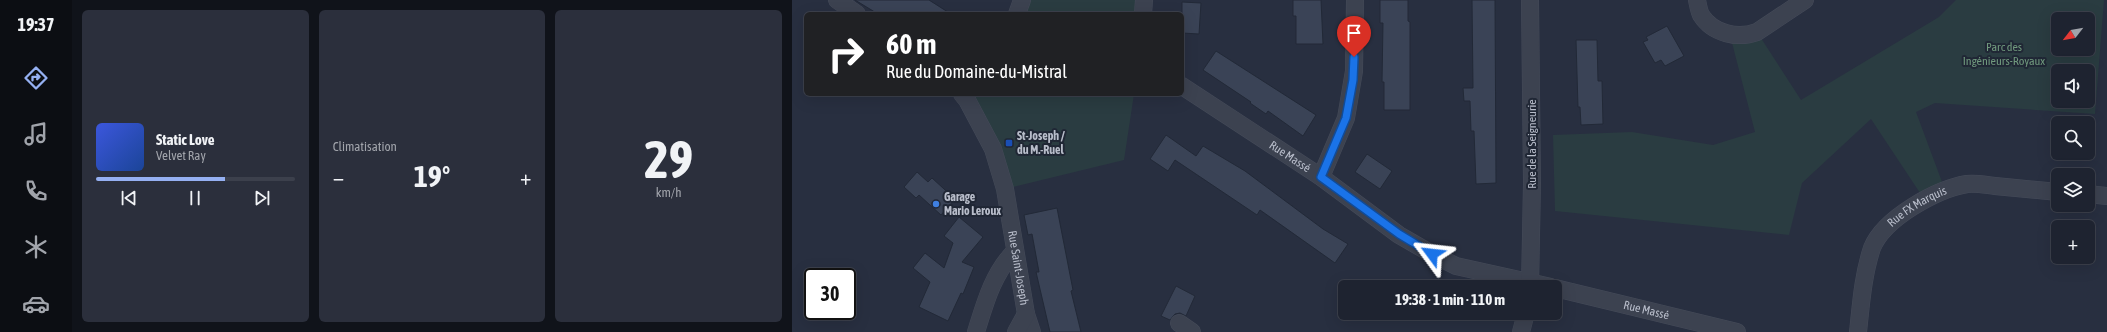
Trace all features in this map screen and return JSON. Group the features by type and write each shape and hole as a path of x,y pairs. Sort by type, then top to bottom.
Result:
{"street":[{"path":"837,0 854,12"},
{"path":"1018,12 1022,0"},
{"path":"1143,12 1144,0"},
{"path":"1321,177 1346,118 1354,71 1355,0"},
{"name":"Rue de la Seigneurie","path":"1530,0 1532,183 1530,280"},
{"path":"1698,0 1700,14 1710,25 1730,35 1749,35 1757,32 1805,0"},
{"name":"Rue Massé","path":"1184,87 1321,177 1399,234 1456,266 1514,280"},
{"name":"Rue Saint-Joseph","path":"967,96 993,149 1005,189 1026,314 1032,332"},
{"name":"Rue FX Marquis","path":"1858,332 1864,285 1873,247 1881,235 1904,213 1924,199 1945,190 1969,184 2051,191"},
{"path":"2095,195 2107,196"},
{"path":"976,332 990,288 1002,267 1015,251"},
{"name":"Rue Massé","path":"1562,290 1737,332"},
{"path":"1016,332 1026,314"},
{"path":"1521,332 1524,320"}],"green space":[{"path":"1022,0 1144,0 1143,12 1018,12"},
{"name":"Parc des Ingénieurs-Royaux","path":"1956,0 2104,0 2095,114 1935,103 1916,112 1945,190 1924,199 1871,119 1802,183 1789,235 1555,211 1553,135 1632,132 1713,145 1755,132 1730,35 1757,32 1801,100 1939,17"},
{"path":"973,96 1134,96 1124,160 1005,189"}],"building":[{"path":"855,0 929,0 948,12 875,12"},
{"path":"1293,0 1321,0 1323,44 1296,44 1296,16 1293,16"},
{"path":"1380,0 1408,0 1408,21 1410,22 1410,110 1384,110 1384,82 1382,82 1383,23 1380,23"},
{"path":"1472,0 1495,0 1496,183 1476,184 1474,131 1471,131 1470,101 1464,101 1463,88 1473,88"},
{"path":"1182,2 1201,3 1199,34 1184,33 1184,12 1182,12"},
{"path":"1667,26 1684,56 1665,66 1661,60 1655,63 1643,42 1648,40 1646,37"},
{"path":"1576,40 1597,40 1598,81 1602,81 1603,124 1581,125 1580,107 1578,107"},
{"path":"1216,51 1316,115 1303,136 1268,111 1266,114 1250,103 1251,102 1203,70"},
{"path":"1166,135 1196,156 1203,146 1245,171 1323,229 1348,244 1335,263 1260,210 1257,215 1175,160 1168,171 1150,159"},
{"path":"1367,154 1392,171 1380,189 1355,172"},
{"path":"917,172 928,182 932,178 955,199 941,215 919,195 916,198 904,187"},
{"path":"1057,208 1073,290 1071,291 1081,332 1050,332 1036,272 1039,272 1032,234 1028,235 1024,215"},
{"path":"959,217 983,237 962,262 974,267 963,294 961,293 948,321 919,307 930,282 913,268 925,253 944,268 953,243 944,236"},
{"path":"1176,286 1195,296 1186,316 1180,313 1175,314 1170,320 1161,316"}],"place":[{"name":"St-Joseph / du M.-Ruel","path":"1009,143"},
{"name":"Garage Mario Leroux","path":"936,204"}],"route":[{"path":"1354,57 1352,89 1346,118 1321,177 1399,234 1432,254"}]}
